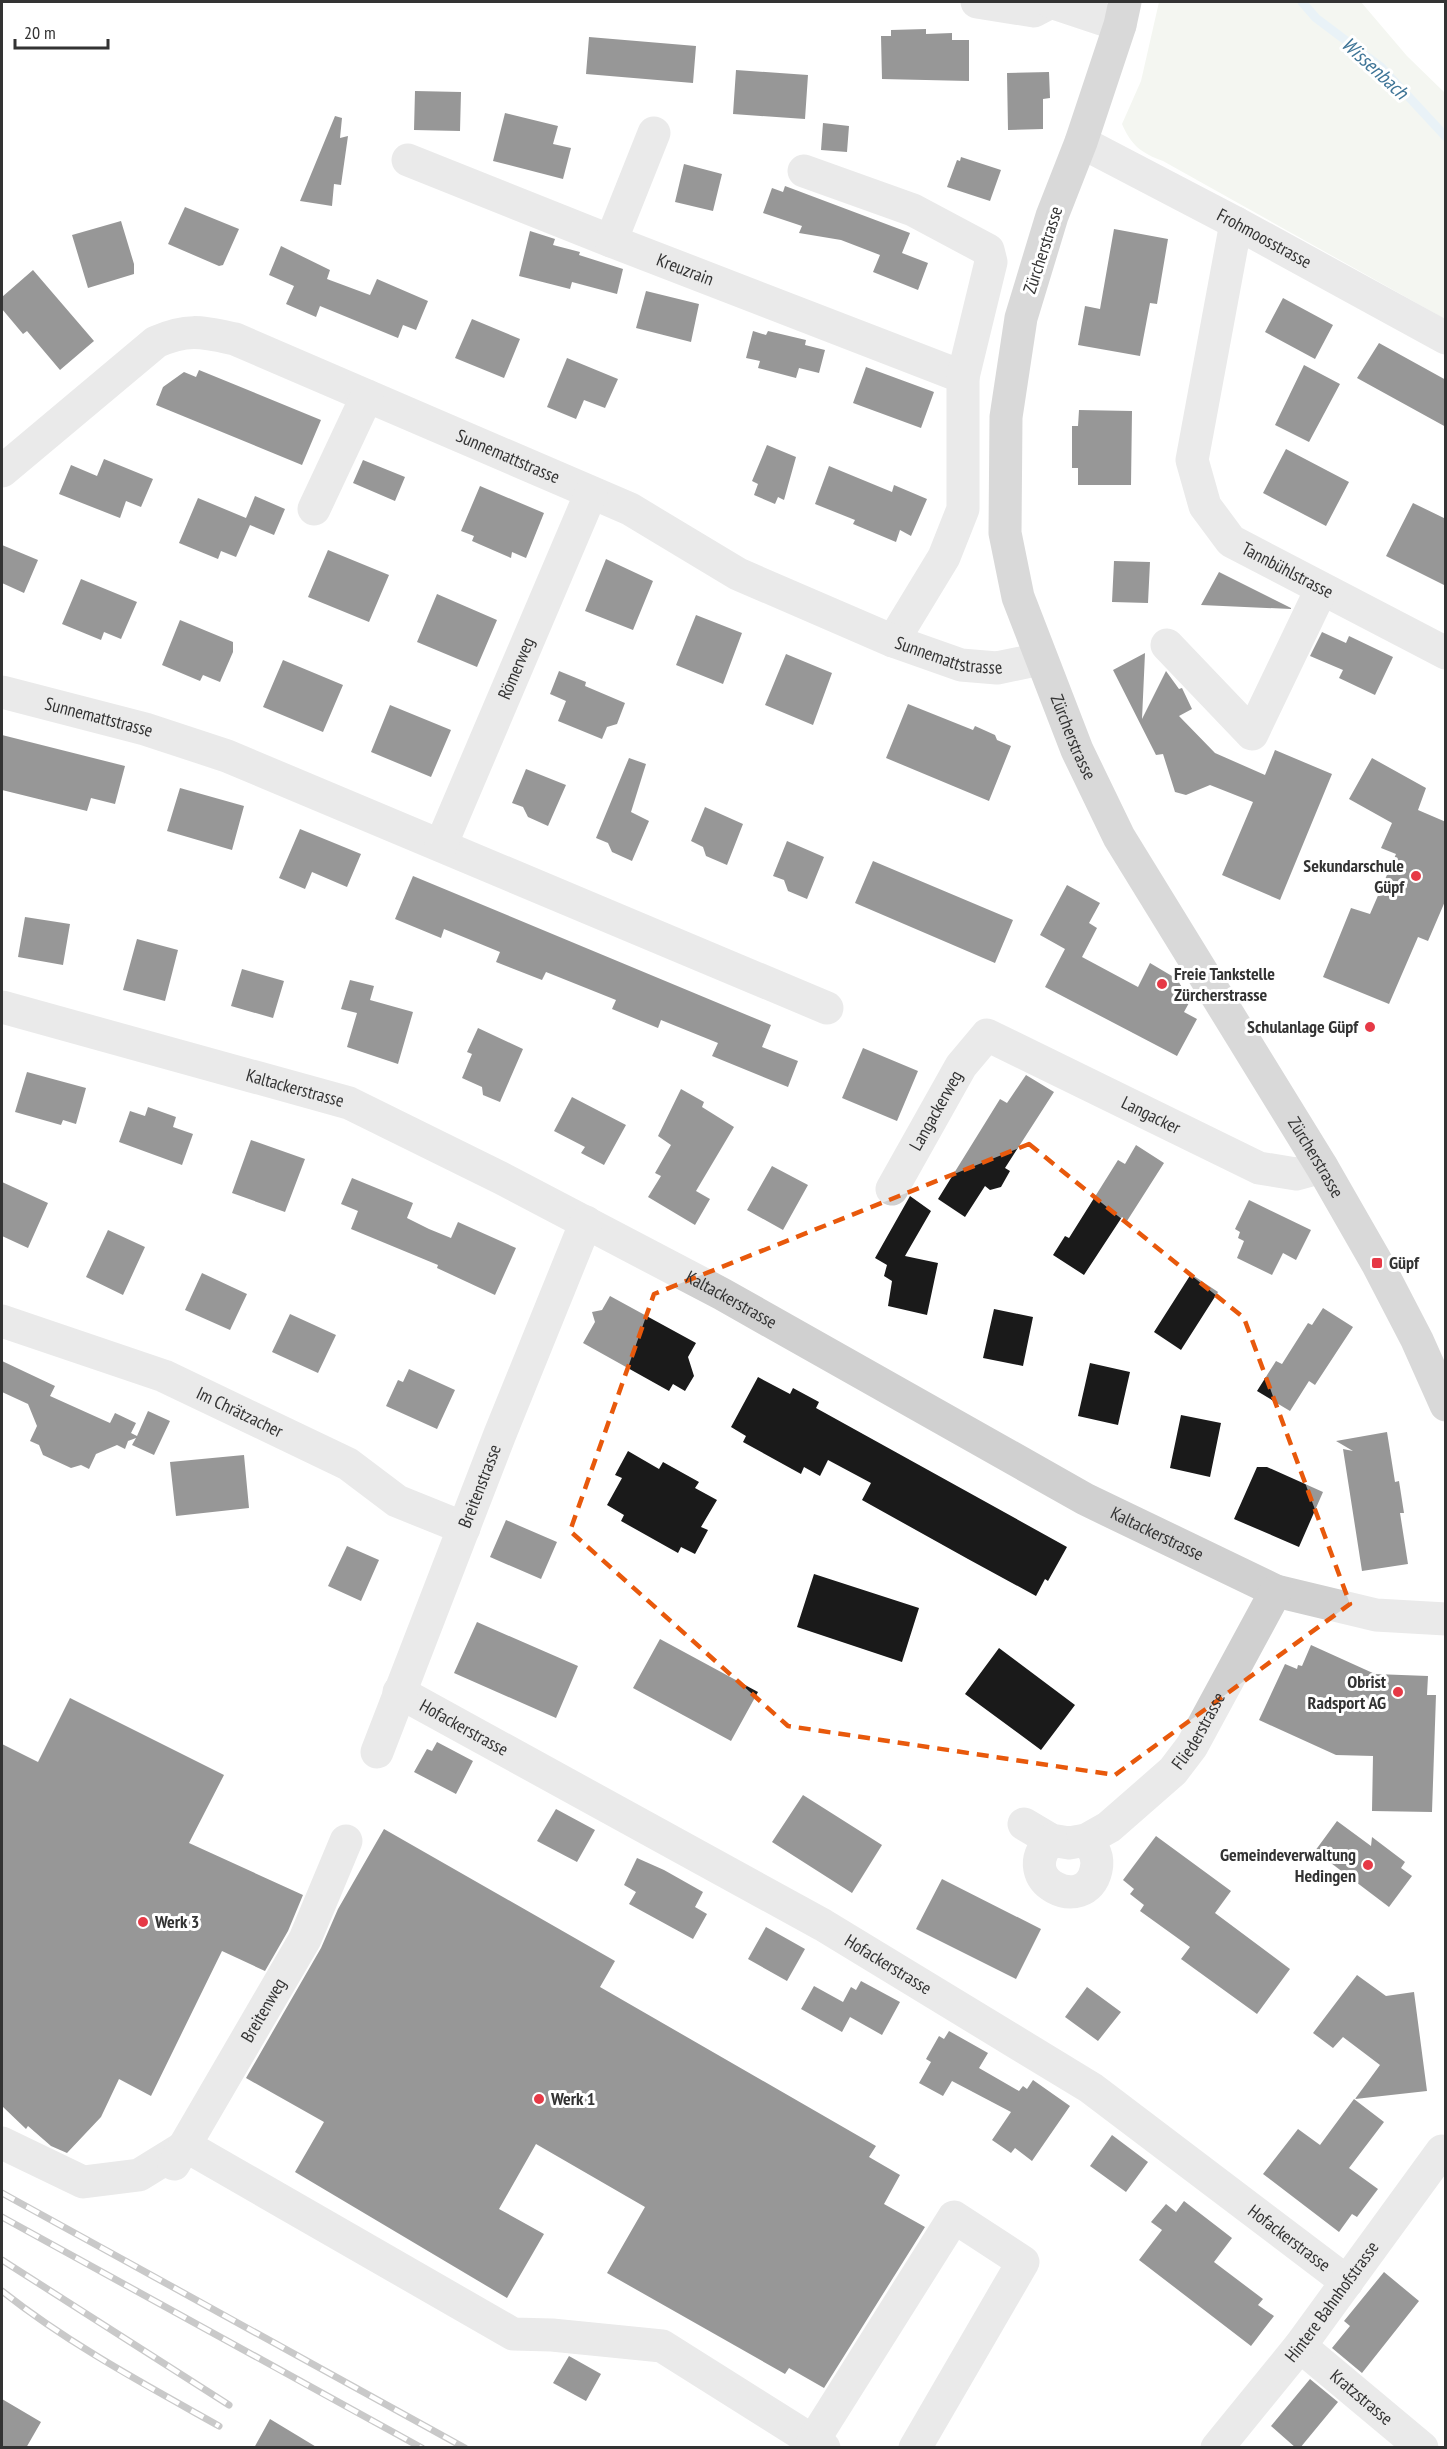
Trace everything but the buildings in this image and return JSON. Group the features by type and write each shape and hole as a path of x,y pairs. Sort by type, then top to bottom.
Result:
{"main road":[{"name":"Zürcherstrasse","path":"1122,13 1081,142 1052,216 1021,318 1006,417 1005,532 1018,597 1077,750 1119,837 1322,1167 1377,1263 1417,1340 1446,1405"}],"street":[{"path":"977,2 1034,11 1051,2 1122,13"},
{"path":"611,242 654,133"},
{"name":"Frohmoosstrasse","path":"1081,142 1236,223 1446,338"},
{"name":"Kreuzrain","path":"408,160 611,242 963,377"},
{"path":"804,171 913,210 988,250 991,262 963,377 963,508 944,557 893,641"},
{"name":"Tannbühlstrasse","path":"1236,223 1192,460 1205,506 1231,541 1321,590 1446,653"},
{"name":"Sunnemattstrasse","path":"2,471 136,356 156,342 178,332 209,333 236,339 630,509 738,574 893,641 961,664 997,668 1040,659"},
{"path":"314,509 367,396"},
{"name":"Römerweg","path":"441,845 591,493"},
{"path":"1167,645 1252,734 1321,590"},
{"name":"Sunnemattstrasse","path":"2,692 145,729 227,756 827,1008"},
{"name":"Kaltackerstrasse","path":"2,1007 349,1102 732,1299 1085,1499 1276,1590 1376,1615 1446,1619"},
{"name":"Langacker","path":"987,1035 1259,1168 1296,1174 1322,1167"},
{"name":"Langackerweg","path":"892,1189 961,1066 987,1035"},
{"name":"Breitenstrasse","path":"377,1752 586,1222"},
{"name":"Im Chrätzacher","path":"2,1321 164,1376 348,1464 397,1501 464,1528"},
{"name":"Fliederstrasse","path":"1024,1824 1051,1840 1069,1843 1086,1840 1109,1827 1173,1771 1192,1746 1276,1590"},
{"name":"Hofackerstrasse","path":"399,1692 813,1920 1091,2088 1347,2282"},
{"name":"Breitenweg","path":"178,2159 305,1940 346,1840"},
{"path":"1051,1840 1041,1855 1041,1874 1052,1887 1066,1892 1083,1888 1095,1874 1096,1856 1086,1840"},
{"path":"2,2143 83,2182 139,2175 178,2159 513,2334 662,2346 819,2444 954,2217 1023,2262 915,2448"},
{"name":"Hintere Bahnhofstrasse","path":"1217,2448 1299,2346 1442,2151"},
{"name":"Kratzstrasse","path":"1299,2346 1422,2448"}],"highlighted area":[{"path":"1029,1144 1244,1318 1350,1604 1115,1775 788,1726 570,1531 654,1294"}],"shaded area":[{"path":"1159,2 1361,2 1407,56 1445,93 1445,319 1149,155 1133,143 1122,124 1141,81"}],"waterway":[{"name":"Wissenbach","path":"1302,2 1316,18 1381,67 1446,137"}],"railway":[{"path":"2,2193 465,2448"},
{"path":"2,2217 422,2448"},
{"path":"2,2260 229,2405"},
{"path":"2,2291 80,2346 219,2426"}],"place":[{"name":"Sekundarschule Güpf","path":"1416,876"},
{"name":"Freie Tankstelle Zürcherstrasse","path":"1162,984"},
{"name":"Schulanlage Güpf","path":"1370,1027"},
{"name":"Güpf","path":"1377,1263"},
{"name":"Obrist Radsport AG","path":"1398,1692"},
{"name":"Gemeindeverwaltung Hedingen","path":"1368,1865"},
{"name":"Werk 3","path":"143,1922"},
{"name":"Werk 1","path":"539,2099"}]}
